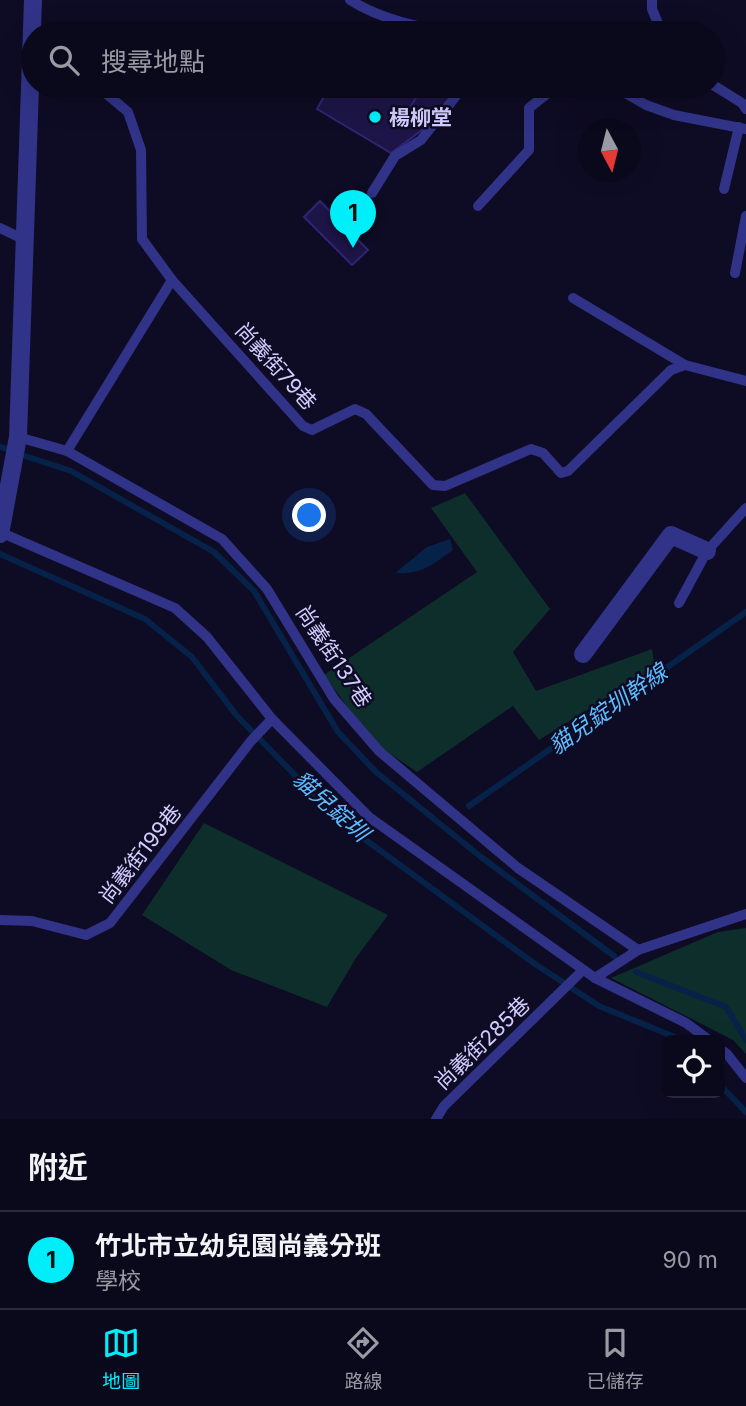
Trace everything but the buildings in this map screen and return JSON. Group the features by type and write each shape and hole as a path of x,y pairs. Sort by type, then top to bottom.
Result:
{"street":[{"path":"33,0 34,21"},
{"path":"1,533 18,437 23,239 30,98"},
{"path":"583,654 671,535 707,551"}],"lane":[{"path":"349,0 369,12 394,21"},
{"path":"652,0 657,21"},
{"path":"725,92 742,103 746,109"},
{"name":"尚義街79巷","path":"111,98 128,112 141,150 142,239 172,280 303,426 312,430 355,409 366,414 432,485 445,486 531,449 544,453 561,473 568,471 671,370 685,365"},
{"path":"372,193 395,156 421,139 454,98"},
{"path":"478,206 529,150 529,108 542,98"},
{"path":"634,98 674,115 742,128 724,189"},
{"path":"735,273 746,216"},
{"path":"0,228 23,239"},
{"path":"67,451 172,280"},
{"path":"573,298 685,365 746,381"},
{"name":"尚義街137巷","path":"18,437 67,451 222,539 267,589 334,699 379,751 518,868 638,950"},
{"path":"679,603 707,551 746,508"},
{"path":"1,533 175,608 207,638 272,719 369,817 595,978 685,1023 702,1035"},
{"name":"尚義街199巷","path":"0,920 32,921 86,935 110,923 251,741 272,719"},
{"path":"595,978 638,950 746,914"},
{"name":"尚義街285巷","path":"436,1119 444,1106 583,970"},
{"path":"725,1053 746,1078"}],"green space":[{"path":"465,493 550,609 513,652 536,691 652,649 655,668 539,740 513,706 417,772 374,743 324,675 477,572 431,508"},
{"path":"204,823 388,915 356,958 327,1007 231,970 142,915"},
{"path":"746,928 746,1054 725,1035 611,978 718,932"}],"water":[{"path":"450,539 453,550 432,564 419,571 395,573 427,547"}],"waterway":[{"path":"0,447 8,449"},
{"path":"25,456 71,471 214,552 254,591 338,732 376,772 481,857 614,956"},
{"name":"貓兒錠圳","path":"0,554 145,619 192,657 237,716 340,821 535,964 599,1006 670,1035"},
{"name":"貓兒錠圳幹線","path":"469,806 746,612"},
{"path":"636,972 726,1007 746,1040"},
{"name":"貓兒錠圳","path":"725,1090 746,1112"}],"place":[{"name":"楊柳堂","path":"375,117"},
{"name":"竹北市立幼兒園尚義分班","path":"353,248"}]}
